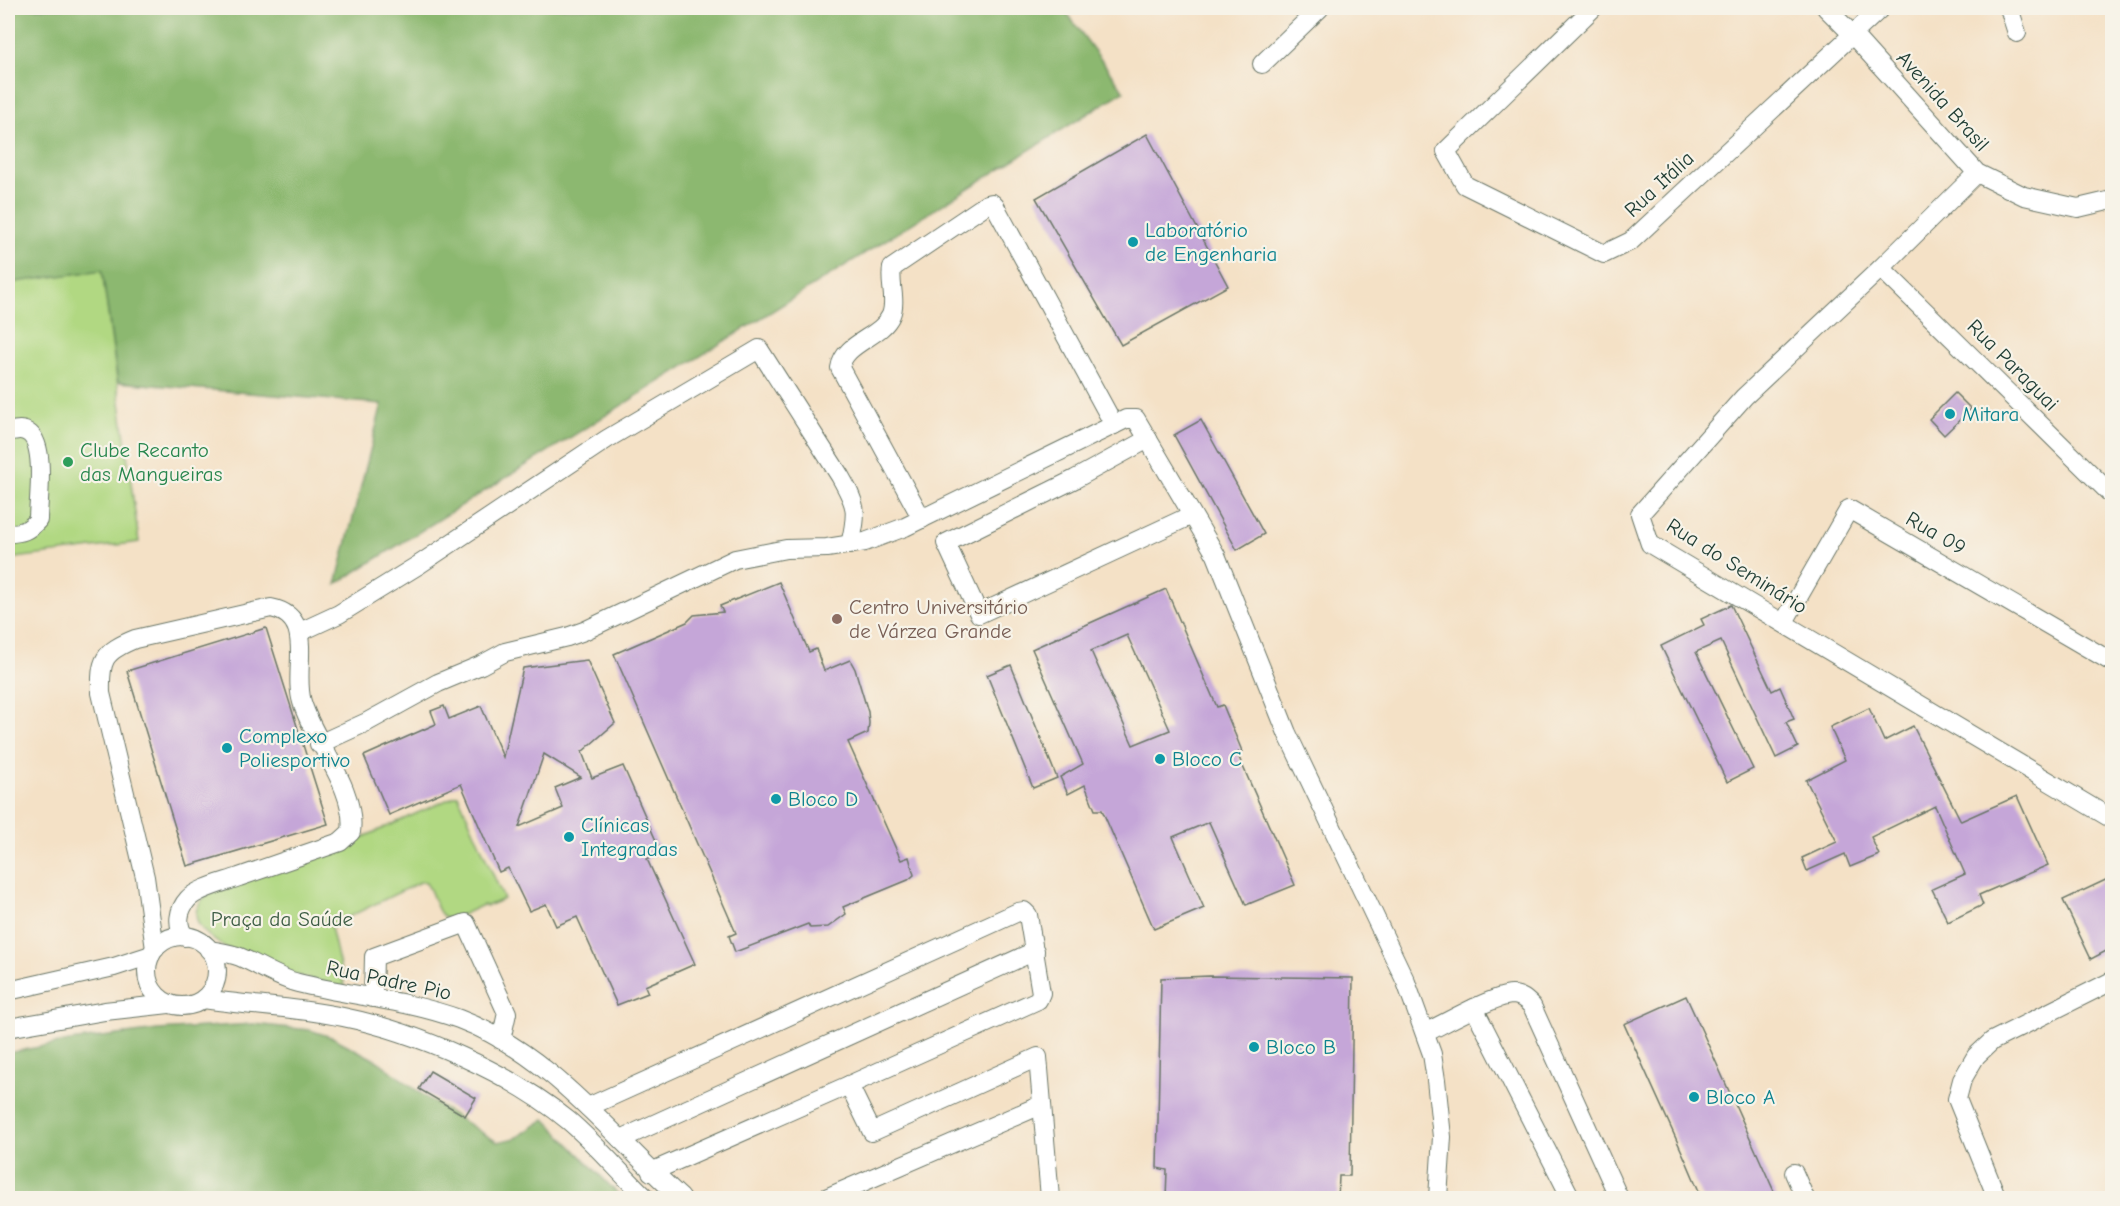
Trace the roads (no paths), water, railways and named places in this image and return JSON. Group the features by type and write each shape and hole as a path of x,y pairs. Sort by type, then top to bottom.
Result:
{"street":[{"path":"1262,64 1320,8"},
{"name":"Rua Itália","path":"1593,8 1446,151 1465,185 1604,254 1631,241 1881,8"},
{"name":"Avenida Brasil","path":"1826,8 1977,173 2024,196 2078,208 2112,200"},
{"path":"2009,8 2017,33"},
{"name":"Rua do Seminário","path":"1977,173 1881,268 1744,397 1640,514 1650,544 2112,819"},
{"path":"922,519 840,368 842,360 876,332 892,314 894,300 890,278 892,268 987,204 992,203 995,206 1114,425"},
{"name":"Rua Paraguai","path":"1881,268 2112,495"},
{"path":"300,632 339,614 420,564 607,439 759,350 851,495 856,513 850,545"},
{"path":"320,744 505,652 584,631 735,559 786,549 814,549 873,540 922,519 1126,419 1136,419 1219,562 1287,733 1406,982 1432,1053 1442,1137 1438,1198"},
{"path":"8,432 19,429 31,435 40,452 38,520 31,528 23,532 8,534"},
{"path":"1148,439 1075,479 946,543 979,614 1192,515"},
{"name":"Rua 09","path":"1784,622 1850,509 2112,662"},
{"path":"169,1004 156,995 149,983 147,969 153,952 145,877 106,723 100,669 107,656 117,646 135,639 271,608 287,614 293,619 300,632 298,680 300,697 307,719 341,784 353,819 351,832 340,842 213,886 192,896 180,916 179,927 185,937"},
{"path":"588,1107 1018,912 1024,911 1028,915 1041,993 1038,1000 651,1172"},
{"path":"373,998 374,957 466,922 507,1013 501,1040"},
{"path":"8,991 114,967 153,952 174,937 185,937 201,943 209,950 217,970 211,991 204,999 194,1004 184,1006 169,1004 105,1011 8,1028"},
{"name":"Rua Padre Pio","path":"209,950 234,955 295,982 420,1007 453,1017 501,1040 526,1056 588,1107 651,1172 681,1198"},
{"path":"621,1139 1035,951"},
{"path":"1997,1198 1957,1100 1962,1080 1976,1056 1992,1041 2112,981"},
{"path":"1425,1033 1474,1008 1513,995 1526,1000 1532,1006 1619,1198"},
{"path":"204,999 293,1008 370,1022 429,1043 483,1067 521,1086 570,1122 646,1198"},
{"path":"1474,1008 1571,1198"},
{"path":"849,1085 872,1131 1038,1057 1050,1198"},
{"path":"826,1198 1041,1105"},
{"path":"1794,1173 1805,1198"}],"place":[{"name":"Laboratório de Engenharia","path":"1133,242"},
{"name":"Mitara","path":"1950,414"},
{"name":"Clube Recanto das Mangueiras","path":"68,462"},
{"name":"Centro Universitário de Várzea Grande","path":"837,619"},
{"name":"Complexo Poliesportivo","path":"227,748"},
{"name":"Bloco C","path":"1160,759"},
{"name":"Bloco D","path":"776,799"},
{"name":"Clínicas Integradas","path":"569,837"},
{"name":"Bloco B","path":"1254,1047"},
{"name":"Bloco A","path":"1694,1097"}],"park label":[{"name":"Praça da Saúde","path":"282,919"}]}
